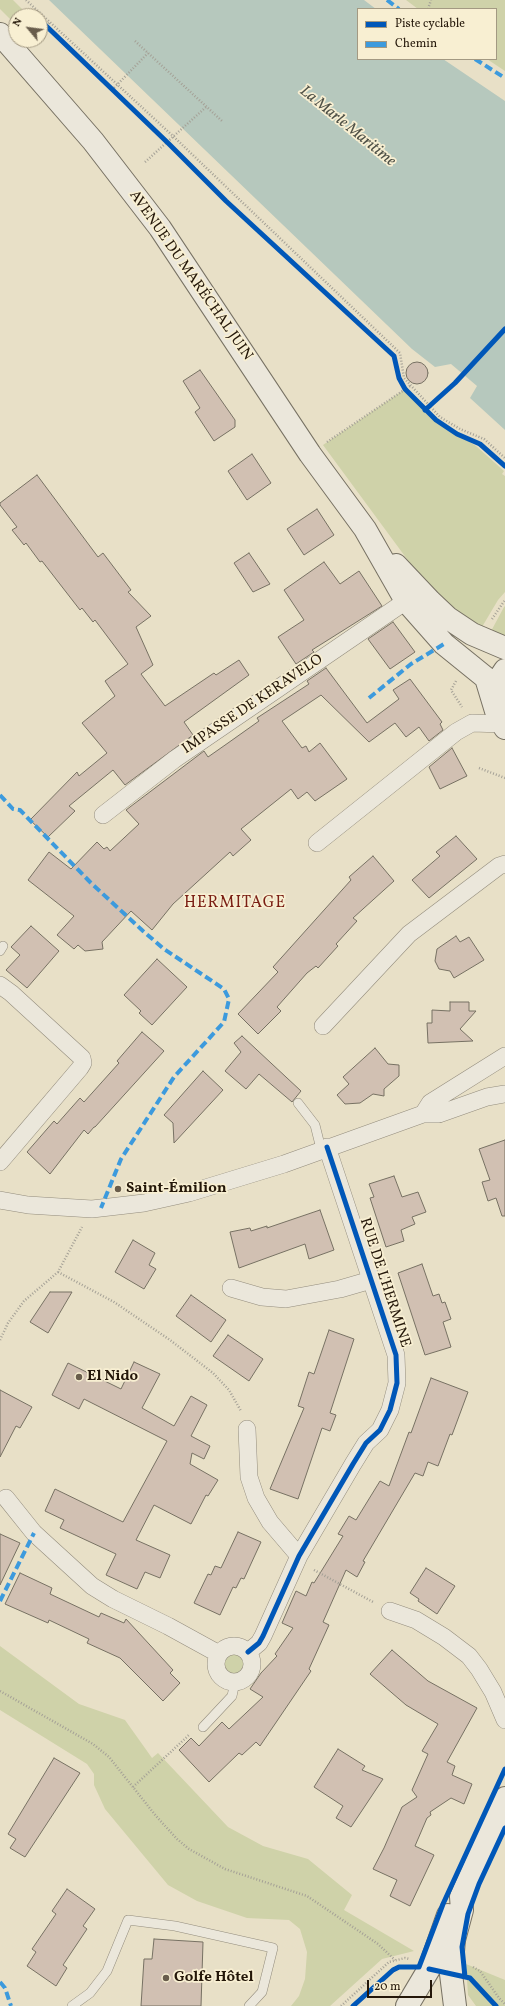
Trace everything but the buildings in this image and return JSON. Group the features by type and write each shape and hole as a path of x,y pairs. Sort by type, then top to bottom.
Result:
{"main road":[{"name":"AVENUE DU MARÉCHAL JUIN","path":"0,34 93,141 160,228 310,454 365,529 412,583 448,618 472,634 505,648"},
{"name":"AVENUE DU MARÉCHAL JUIN","path":"365,529 406,601 444,644 486,678 501,721"},
{"path":"501,721 495,694 499,679 505,670"},
{"path":"455,2006 451,1974 454,1940 462,1910 461,1897 505,1798"},
{"path":"407,2006 429,1969 453,1902 461,1897"}],"street":[{"name":"IMPASSE DE KERAVELO","path":"103,815 175,758 406,601"},
{"path":"317,843 456,732 472,723 501,721"},
{"path":"323,1026 409,934 499,866 505,864"},
{"path":"0,986 11,993 35,1014 82,1058 83,1063 0,1162"},
{"path":"423,1114 430,1103 505,1056"},
{"path":"0,1200 28,1205 92,1208 144,1203 189,1193 284,1164 324,1148 423,1114 438,1114 487,1097 505,1094"},
{"name":"RUE DE L'HERMINE","path":"248,1652 259,1643 263,1636 299,1556 366,1443 380,1430 394,1395 397,1383 396,1355 324,1148"},
{"name":"RUE DE L'HERMINE","path":"231,1288 262,1297 286,1299 340,1290 371,1280"},
{"path":"247,1429 249,1477 256,1498 270,1522 299,1556"},
{"path":"6,1498 34,1533 92,1586 113,1599 219,1654"},
{"path":"390,1611 416,1620 444,1636 469,1656 479,1669 492,1692 505,1720"},
{"path":"228,1646 242,1647 248,1652 252,1664 251,1671 247,1676 236,1682 228,1681 217,1671 216,1659 228,1646"}],"lane":[{"path":"298,1103 315,1125 324,1148"},
{"path":"203,1727 232,1696 236,1682"},
{"path":"72,2006 90,1993 107,1971 128,1920 175,1926 273,1948 262,1992 250,2006"}],"path":[{"path":"20,0 28,8"},
{"path":"26,0 33,8"},
{"path":"48,24 84,63"},
{"path":"48,24 117,84 174,137 400,353 404,378 410,394"},
{"path":"135,41 222,122"},
{"path":"112,90 148,53"},
{"path":"106,84 117,95"},
{"path":"145,162 206,107"},
{"path":"163,137 174,148"},
{"path":"394,356 399,370 399,378 436,420 457,434 480,444 505,466"},
{"path":"310,454 407,387"},
{"path":"415,399 460,429 484,439 505,458"},
{"path":"427,408 434,401"},
{"path":"489,625 505,600"},
{"path":"458,678 451,690 466,712"},
{"path":"479,768 505,778"},
{"path":"0,1340 8,1323 24,1301 58,1272 92,1208"},
{"path":"58,1272 114,1302 170,1340 214,1373 229,1390 240,1407 247,1429"},
{"path":"299,1556 317,1573 390,1611"},
{"path":"0,1691 93,1744 109,1757 177,1839 199,1855 225,1869 307,1896 378,1944 395,1960"},
{"path":"133,1787 182,1740 197,1728 203,1727"},
{"path":"471,1966 480,1971 498,1998 505,2004"}],"green space":[{"path":"0,0 13,0 21,8 8,8 8,17 0,9"},
{"path":"406,0 505,0 505,71 488,60 497,60 497,8 417,8"},
{"path":"405,389 436,420 476,446 504,471 502,474 505,476 505,592 498,600 479,632 459,621 418,574 323,445"},
{"path":"505,606 505,638 489,635 504,607"},
{"path":"0,1646 79,1704 125,1720 152,1758 158,1753 228,1827 263,1846 308,1859 352,1895 344,1910 414,1951 382,1959 330,2006 291,2006 299,1996 305,1979 307,1952 300,1929 289,1920 247,1918 197,1901 168,1885 105,1809 94,1785 94,1774 87,1764 0,1710"},
{"path":"234,1652 243,1655 246,1664 243,1673 234,1676 225,1673 222,1664 225,1655"},
{"path":"466,1964 505,1980 505,2006 476,2006 468,1995"}],"water":[{"name":"La Marle Maritime","path":"49,0 364,0 375,8 357,8 357,60 444,60 505,101 505,430 470,398 477,386 451,364 435,367 412,349"}],"marked path":[{"path":"387,0 398,8"},
{"path":"477,60 505,78"},
{"path":"369,698 411,664 444,644"},
{"path":"0,795 13,809 20,810 91,883 143,931 164,949 224,989 229,999 224,1022 174,1077 121,1159 101,1208"},
{"path":"0,1601 34,1533"},
{"path":"0,1982 5,1988 11,2006"}],"cycle path":[{"path":"48,28 226,201 394,356 399,378 405,389 436,420 457,434 480,444 505,466"},
{"path":"425,410 455,383 505,329"},
{"path":"248,1652 259,1643 263,1636 299,1556 353,1464 366,1443 380,1430 390,1410 397,1383 396,1355 327,1147"},
{"path":"353,2006 393,1970 399,1967 419,1967 443,1904 505,1769"},
{"path":"465,1977 462,1947 468,1914 479,1884 505,1828"},
{"path":"429,1969 470,1978 496,2006"}],"place":[{"name":"Saint-Émilion","path":"118,1189"},
{"name":"El Nido","path":"79,1377"},
{"name":"Golfe Hôtel","path":"166,1978"}],"district":[{"name":"HERMITAGE","path":"235,904"}]}
